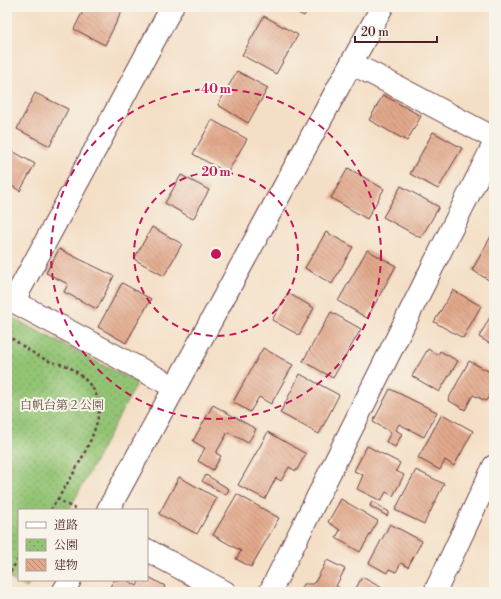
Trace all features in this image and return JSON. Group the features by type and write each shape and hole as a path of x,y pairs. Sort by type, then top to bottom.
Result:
{"street":[{"path":"172,7 10,300 174,387"},
{"path":"109,509 382,7"},
{"path":"352,64 494,138"},
{"path":"270,592 494,144"},
{"path":"435,592 494,466"},
{"path":"148,551 225,592"},
{"path":"63,592 69,581"}],"path":[{"path":"7,335 32,352 49,361 70,367 84,377 93,389 99,404 94,430 82,457 52,509"},
{"path":"57,499 75,509"},
{"path":"7,577 18,560"}],"green space":[{"name":"白帆台第２公園","path":"7,315 137,383 70,509 18,509 18,581 31,581 27,588 7,577"}],"building":[{"path":"85,7 124,7 105,45 74,29"},
{"path":"287,7 309,7 304,16"},
{"path":"264,16 298,35 276,74 242,55"},
{"path":"237,71 268,88 248,123 218,105"},
{"path":"35,93 68,109 50,146 17,129"},
{"path":"383,95 421,116 407,141 369,120"},
{"path":"212,120 247,139 227,173 193,154"},
{"path":"433,132 462,148 438,189 410,174"},
{"path":"7,148 35,164 20,191 7,183"},
{"path":"348,168 384,189 367,219 331,198"},
{"path":"181,175 209,190 193,219 165,203"},
{"path":"401,186 439,207 421,238 383,217"},
{"path":"152,227 182,244 164,276 134,259"},
{"path":"494,231 494,278 492,282 472,270"},
{"path":"326,232 353,247 332,284 305,268"},
{"path":"59,249 114,276 97,309 64,292 68,284 46,273"},
{"path":"367,250 396,266 367,318 338,301"},
{"path":"122,283 151,299 126,343 98,327"},
{"path":"453,290 481,306 463,338 434,322"},
{"path":"288,293 314,308 299,335 272,320"},
{"path":"494,310 494,346 479,337"},
{"path":"331,312 361,329 333,378 303,361"},
{"path":"263,348 293,365 271,404 259,397 250,412 233,402"},
{"path":"428,349 438,355 440,351 458,361 439,392 412,376"},
{"path":"469,361 494,374 494,387 486,401 473,395 465,410 448,400"},
{"path":"300,374 339,395 319,434 280,413"},
{"path":"390,389 437,412 424,437 399,424 396,430 402,434 395,447 386,442 391,432 373,422"},
{"path":"213,405 256,429 248,443 228,432 216,453 221,456 213,470 198,461 205,448 193,441"},
{"path":"442,414 473,431 454,466 445,460 440,470 418,458"},
{"path":"268,432 306,454 296,471 289,467 281,481 276,478 265,499 238,485"},
{"path":"367,446 400,463 396,471 404,475 393,496 386,492 381,501 357,489 363,475 354,471"},
{"path":"416,470 444,484 424,524 395,510"},
{"path":"206,475 229,489 226,495 202,481"},
{"path":"179,477 217,498 197,534 159,514"},
{"path":"237,494 279,518 251,567 236,559 241,551 213,535"},
{"path":"341,499 378,521 360,552 336,538 340,530 328,522"},
{"path":"372,501 389,512 387,516 370,506"},
{"path":"390,524 422,541 408,567 401,563 396,572 389,569 387,573 369,563"},
{"path":"327,560 345,569 336,586 345,591 299,592 304,584 314,584"},
{"path":"148,577 165,586 162,592 107,592 113,581 129,581 137,586 140,581 148,581"},
{"path":"362,577 382,588 379,592 354,592"}]}
